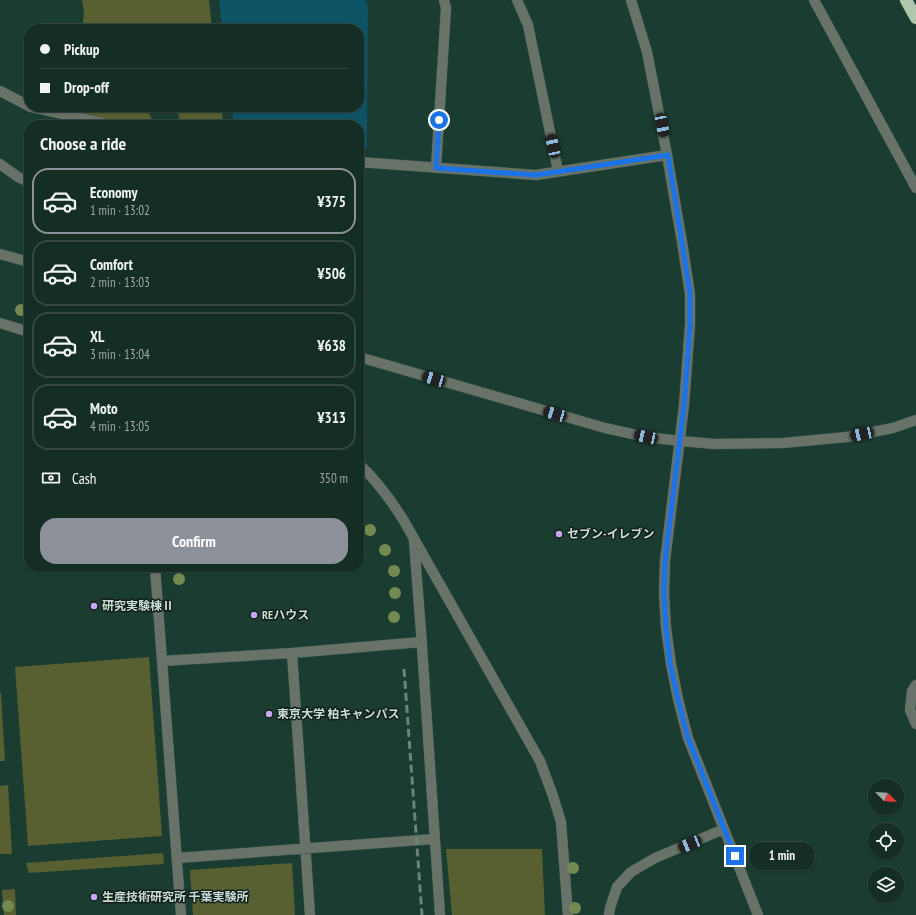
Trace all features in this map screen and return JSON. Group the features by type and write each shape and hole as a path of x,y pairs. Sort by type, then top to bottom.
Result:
{"highway":[{"path":"906,0 916,18"}],"street":[{"path":"436,168 446,8 444,0"},
{"path":"518,0 528,25 558,171"},
{"path":"631,0 647,52 668,155 690,294 690,331 684,406 665,561 664,593 670,664 688,738 758,915"},
{"path":"814,0 916,188"},
{"path":"0,91 24,103"},
{"path":"56,112 90,120"},
{"path":"364,162 536,175 668,155"},
{"path":"0,164 24,180"},
{"path":"0,254 24,261"},
{"path":"0,323 24,330"},
{"path":"364,358 604,428 646,437 680,441 715,444 783,443 847,437 893,428 916,420"},
{"path":"364,469 376,481 394,504 540,761 561,822 568,915"},
{"path":"413,537 440,915"},
{"path":"155,572 181,915"},
{"path":"162,661 421,642"},
{"path":"292,652 310,915"},
{"path":"916,685 912,691 910,710 916,724"},
{"path":"609,915 617,887 631,872 655,858 724,829"},
{"path":"177,858 434,839"}],"green space":[{"path":"82,0 209,0 211,24 83,24 84,13"},
{"path":"81,112 148,112 152,120 111,120"},
{"path":"177,112 222,112 223,120 177,120 180,118"},
{"path":"149,657 162,836 28,846 15,667"},
{"path":"1,693 5,761 0,761"},
{"path":"8,785 12,854 0,854 0,786"},
{"path":"446,849 542,849 545,915 452,915"},
{"path":"163,853 164,864 29,873 26,863"},
{"path":"292,863 295,915 193,915 190,870"},
{"path":"15,889 16,915 4,915 2,890"}],"water":[{"path":"219,0 366,0 368,7 367,149 364,149 364,120 233,120 233,112 364,112 364,24 221,24"}],"railway":[{"path":"404,669 422,915"}],"place":[{"name":"セブン-イレブン","path":"559,534"},
{"name":"研究実験棟Ⅱ","path":"94,606"},
{"name":"REハウス","path":"254,615"},
{"name":"東京大学 柏キャンパス","path":"269,714"},
{"name":"生産技術研究所 千葉実験所","path":"94,897"}],"route":[{"path":"439,120 436,168 536,175 668,155 690,294 690,325 679,454 668,528 665,561 664,593 666,628 670,664 688,738 735,856"}]}
